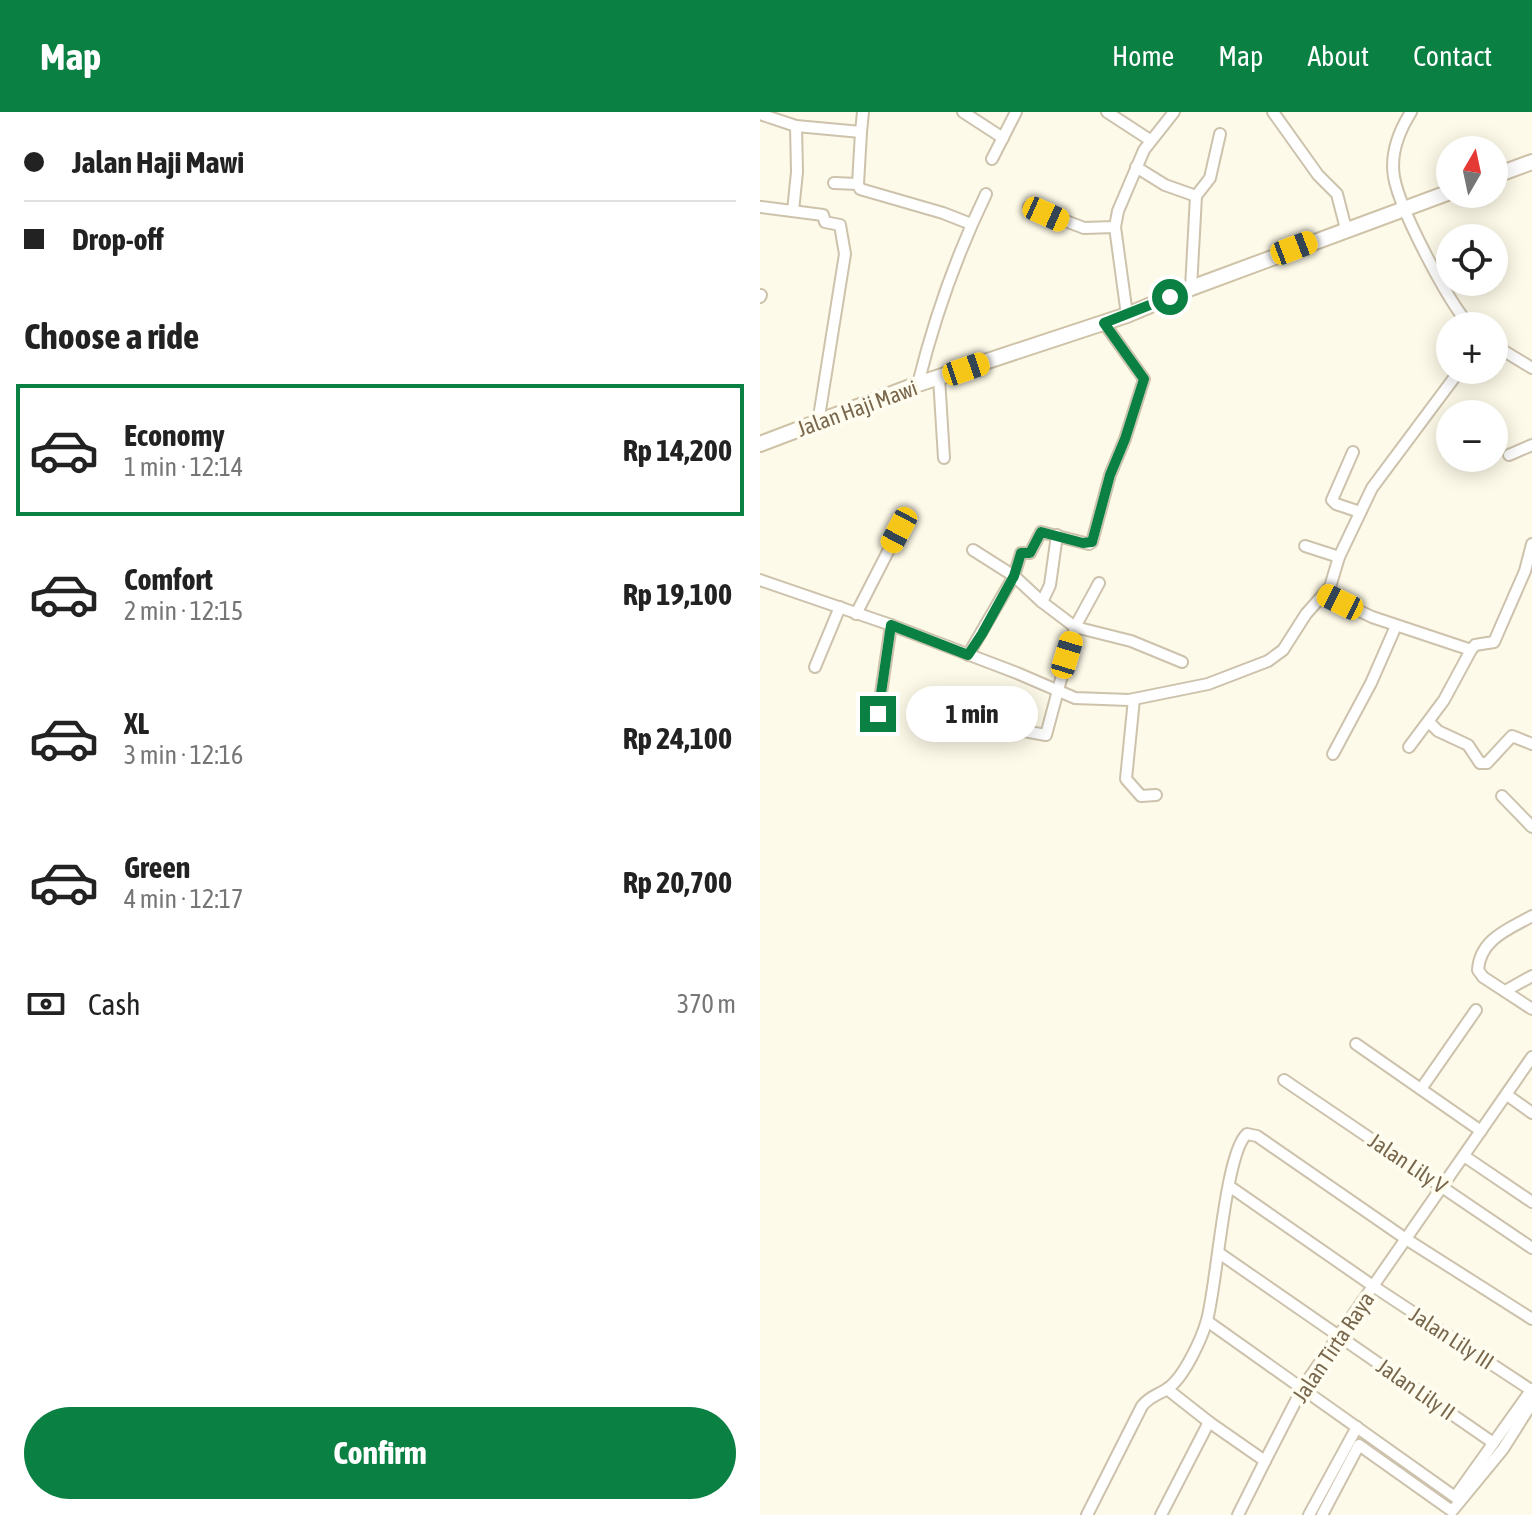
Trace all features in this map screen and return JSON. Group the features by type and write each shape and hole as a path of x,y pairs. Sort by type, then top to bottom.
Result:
{"street":[{"path":"863,112 860,189 971,224"},
{"path":"963,112 1003,138"},
{"path":"992,159 1016,112"},
{"path":"1107,112 1150,140"},
{"path":"1127,315 1115,227 1124,194 1136,167 1150,140 1174,112"},
{"path":"1273,112 1286,126 1318,175 1337,194 1346,229"},
{"path":"1411,112 1395,144 1394,177 1446,291 1460,312"},
{"path":"760,114 796,126 861,132"},
{"path":"793,211 797,172 796,126"},
{"path":"1191,288 1196,196 1210,178 1220,134"},
{"path":"1508,171 1532,162"},
{"path":"1136,167 1165,185 1196,196"},
{"path":"834,183 858,184"},
{"path":"918,384 938,314 971,224 986,194"},
{"name":"Jalan Haji Mawi","path":"760,444 918,384 1127,315 1191,288 1436,197"},
{"path":"761,207 823,215 825,222 840,225 845,254 818,423"},
{"path":"1029,207 1084,228 1115,227"},
{"path":"968,655 1014,576 1021,553 1030,553 1041,532 1083,543 1092,542 1110,475 1144,379 1104,323"},
{"path":"1508,353 1532,368"},
{"path":"939,378 944,458"},
{"path":"760,580 891,625 1017,673 1056,692 1086,700 1134,699 1208,684 1268,661 1283,650 1334,578 1339,557 1372,488 1449,384"},
{"path":"1509,455 1532,445"},
{"path":"1353,452 1332,500 1360,512"},
{"path":"856,614 899,530"},
{"path":"1042,602 1050,585 1057,535"},
{"path":"1409,747 1429,722 1475,645 1494,642 1525,571 1532,544"},
{"path":"1305,546 1339,557"},
{"path":"973,550 1014,576 1075,627 1131,641 1182,662"},
{"path":"957,719 1044,735 1048,730 1075,627 1099,583"},
{"path":"1324,594 1396,626 1471,650"},
{"path":"815,667 840,607"},
{"path":"878,714 891,625"},
{"path":"1333,754 1371,683 1396,626"},
{"path":"1134,699 1126,779 1141,796 1156,795"},
{"path":"1429,722 1438,731 1468,745 1480,763 1487,763 1512,736 1532,744"},
{"path":"1502,796 1532,827"},
{"path":"1532,916 1496,936 1481,953 1478,970 1483,977 1532,1009"},
{"path":"1505,991 1532,976"},
{"path":"1421,1089 1476,1010"},
{"path":"1356,1044 1481,1131"},
{"name":"Jalan Tirta Raya","path":"1238,1515 1303,1387 1532,1057"},
{"name":"Jalan Lily V","path":"1284,1080 1532,1248"},
{"path":"1507,1095 1532,1113"},
{"path":"1087,1515 1142,1406 1149,1397 1167,1389 1185,1369 1207,1321 1229,1186 1242,1139 1247,1134 1254,1135 1406,1239 1532,1319"},
{"path":"1464,1156 1532,1202"},
{"name":"Jalan Lily III","path":"1229,1186 1373,1286 1532,1390"},
{"name":"Jalan Lily II","path":"1219,1253 1492,1442"},
{"path":"1207,1321 1455,1497 1532,1390"},
{"path":"1167,1389 1265,1461"},
{"path":"1322,1515 1359,1445 1452,1511 1503,1449 1532,1403"},
{"path":"1161,1515 1209,1422"},
{"path":"1309,1515 1357,1427"}],"route":[{"path":"878,714 891,625 968,655 1014,576 1021,553 1030,553 1041,532 1083,543 1092,542 1110,475 1144,379 1104,323 1170,297"}]}
